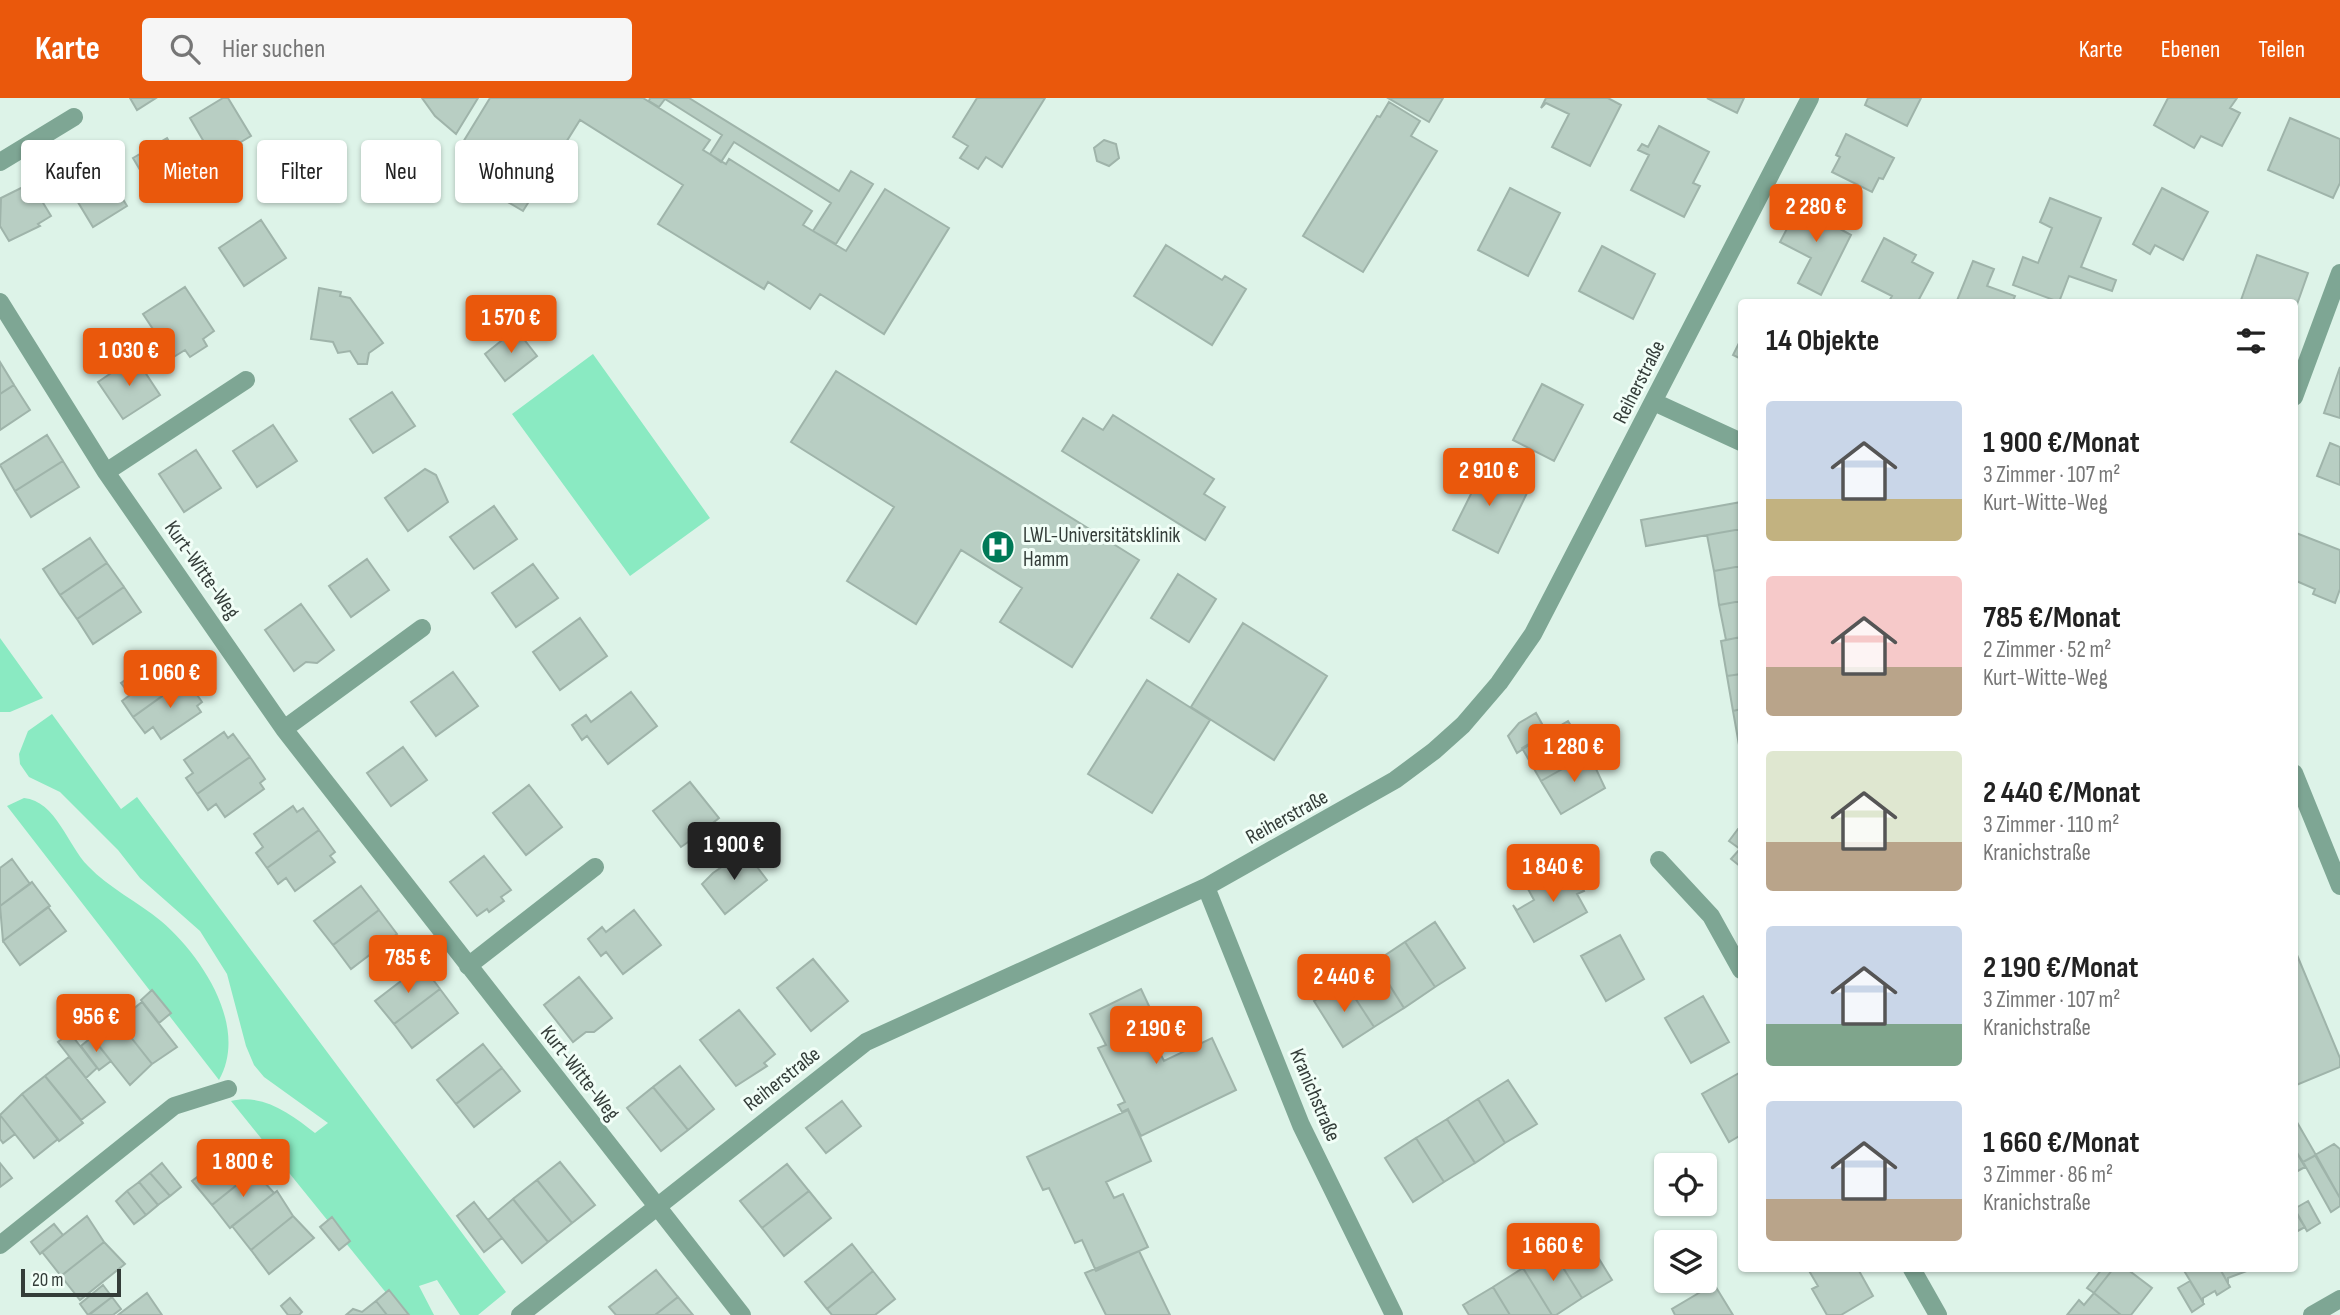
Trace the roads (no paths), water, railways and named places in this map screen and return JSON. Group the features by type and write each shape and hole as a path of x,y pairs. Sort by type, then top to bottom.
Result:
{"street":[{"name":"Reiherstraße","path":"520,1315 866,1042 1206,887 1395,780 1434,751 1463,724 1499,684 1533,634 1810,98"},
{"path":"0,162 74,117"},
{"path":"2298,386 2340,273"},
{"name":"Kurt-Witte-Weg","path":"0,302 106,472 284,729 742,1315"},
{"path":"106,472 246,380"},
{"path":"1654,402 1738,441"},
{"path":"284,729 422,628"},
{"path":"2298,783 2340,886"},
{"path":"1659,860 1711,916 1738,965"},
{"path":"468,967 595,867"},
{"name":"Kranichstraße","path":"1206,887 1301,1125 1394,1315"},
{"path":"0,1245 174,1107 228,1089"},
{"path":"1914,1272 1938,1315"},
{"path":"2312,1315 2340,1299"}],"place":[{"name":"LWL-Universitätsklinik Hamm","path":"998,547"}]}
